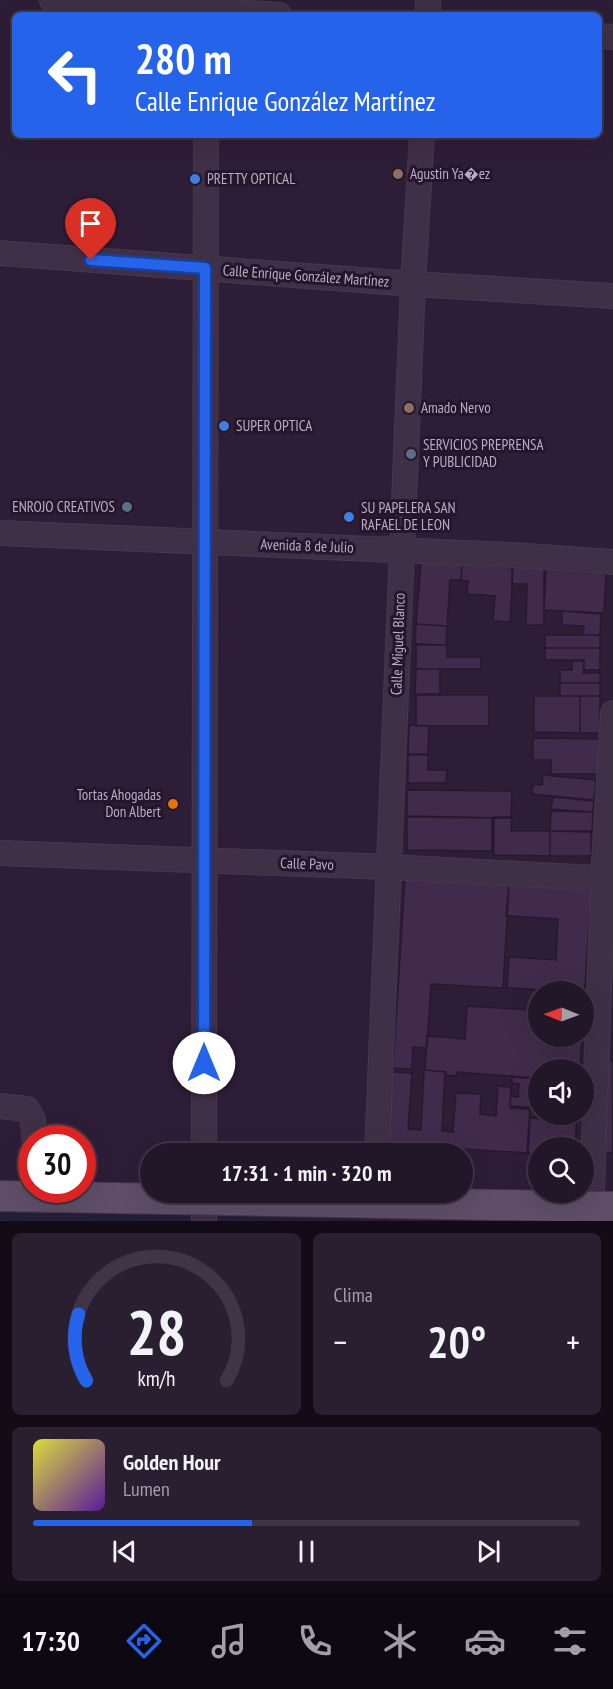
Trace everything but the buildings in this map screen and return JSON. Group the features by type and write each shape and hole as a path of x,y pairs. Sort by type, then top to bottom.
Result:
{"main road":[{"path":"0,1196 18,1194"},
{"path":"96,1197 204,1204 599,1212"}],"street":[{"path":"52,0 248,12"},
{"path":"204,1143 206,138"},
{"name":"Calle Miguel Blanco","path":"378,1143 413,284 422,138"},
{"name":"Calle Enrique González Martínez","path":"0,253 413,284 613,296"},
{"name":"Avenida 8 de Julio","path":"0,533 402,550 613,562"},
{"path":"599,1212 613,713"},
{"name":"Calle Pavo","path":"0,853 390,867 608,879"},
{"path":"0,1106 27,1109 33,1125"}],"shaded area":[{"path":"0,1198 18,1199 18,1203 96,1203 96,1201 194,1204 194,1221 0,1220"},
{"path":"212,1205 358,1210 358,1221 211,1221"}],"place":[{"name":"Agustin Ya�ez","path":"398,174"},
{"name":"PRETTY OPTICAL","path":"195,179"},
{"name":"Amado Nervo","path":"409,408"},
{"name":"SUPER OPTICA","path":"224,426"},
{"name":"SERVICIOS PREPRENSA Y PUBLICIDAD","path":"411,454"},
{"name":"ENROJO CREATIVOS","path":"127,507"},
{"name":"SU PAPELERA SAN RAFAEL DE LEON","path":"349,517"},
{"name":"Tortas Ahogadas Don Albert","path":"173,804"}],"route":[{"path":"91,260 205,268 204,1063"}]}
